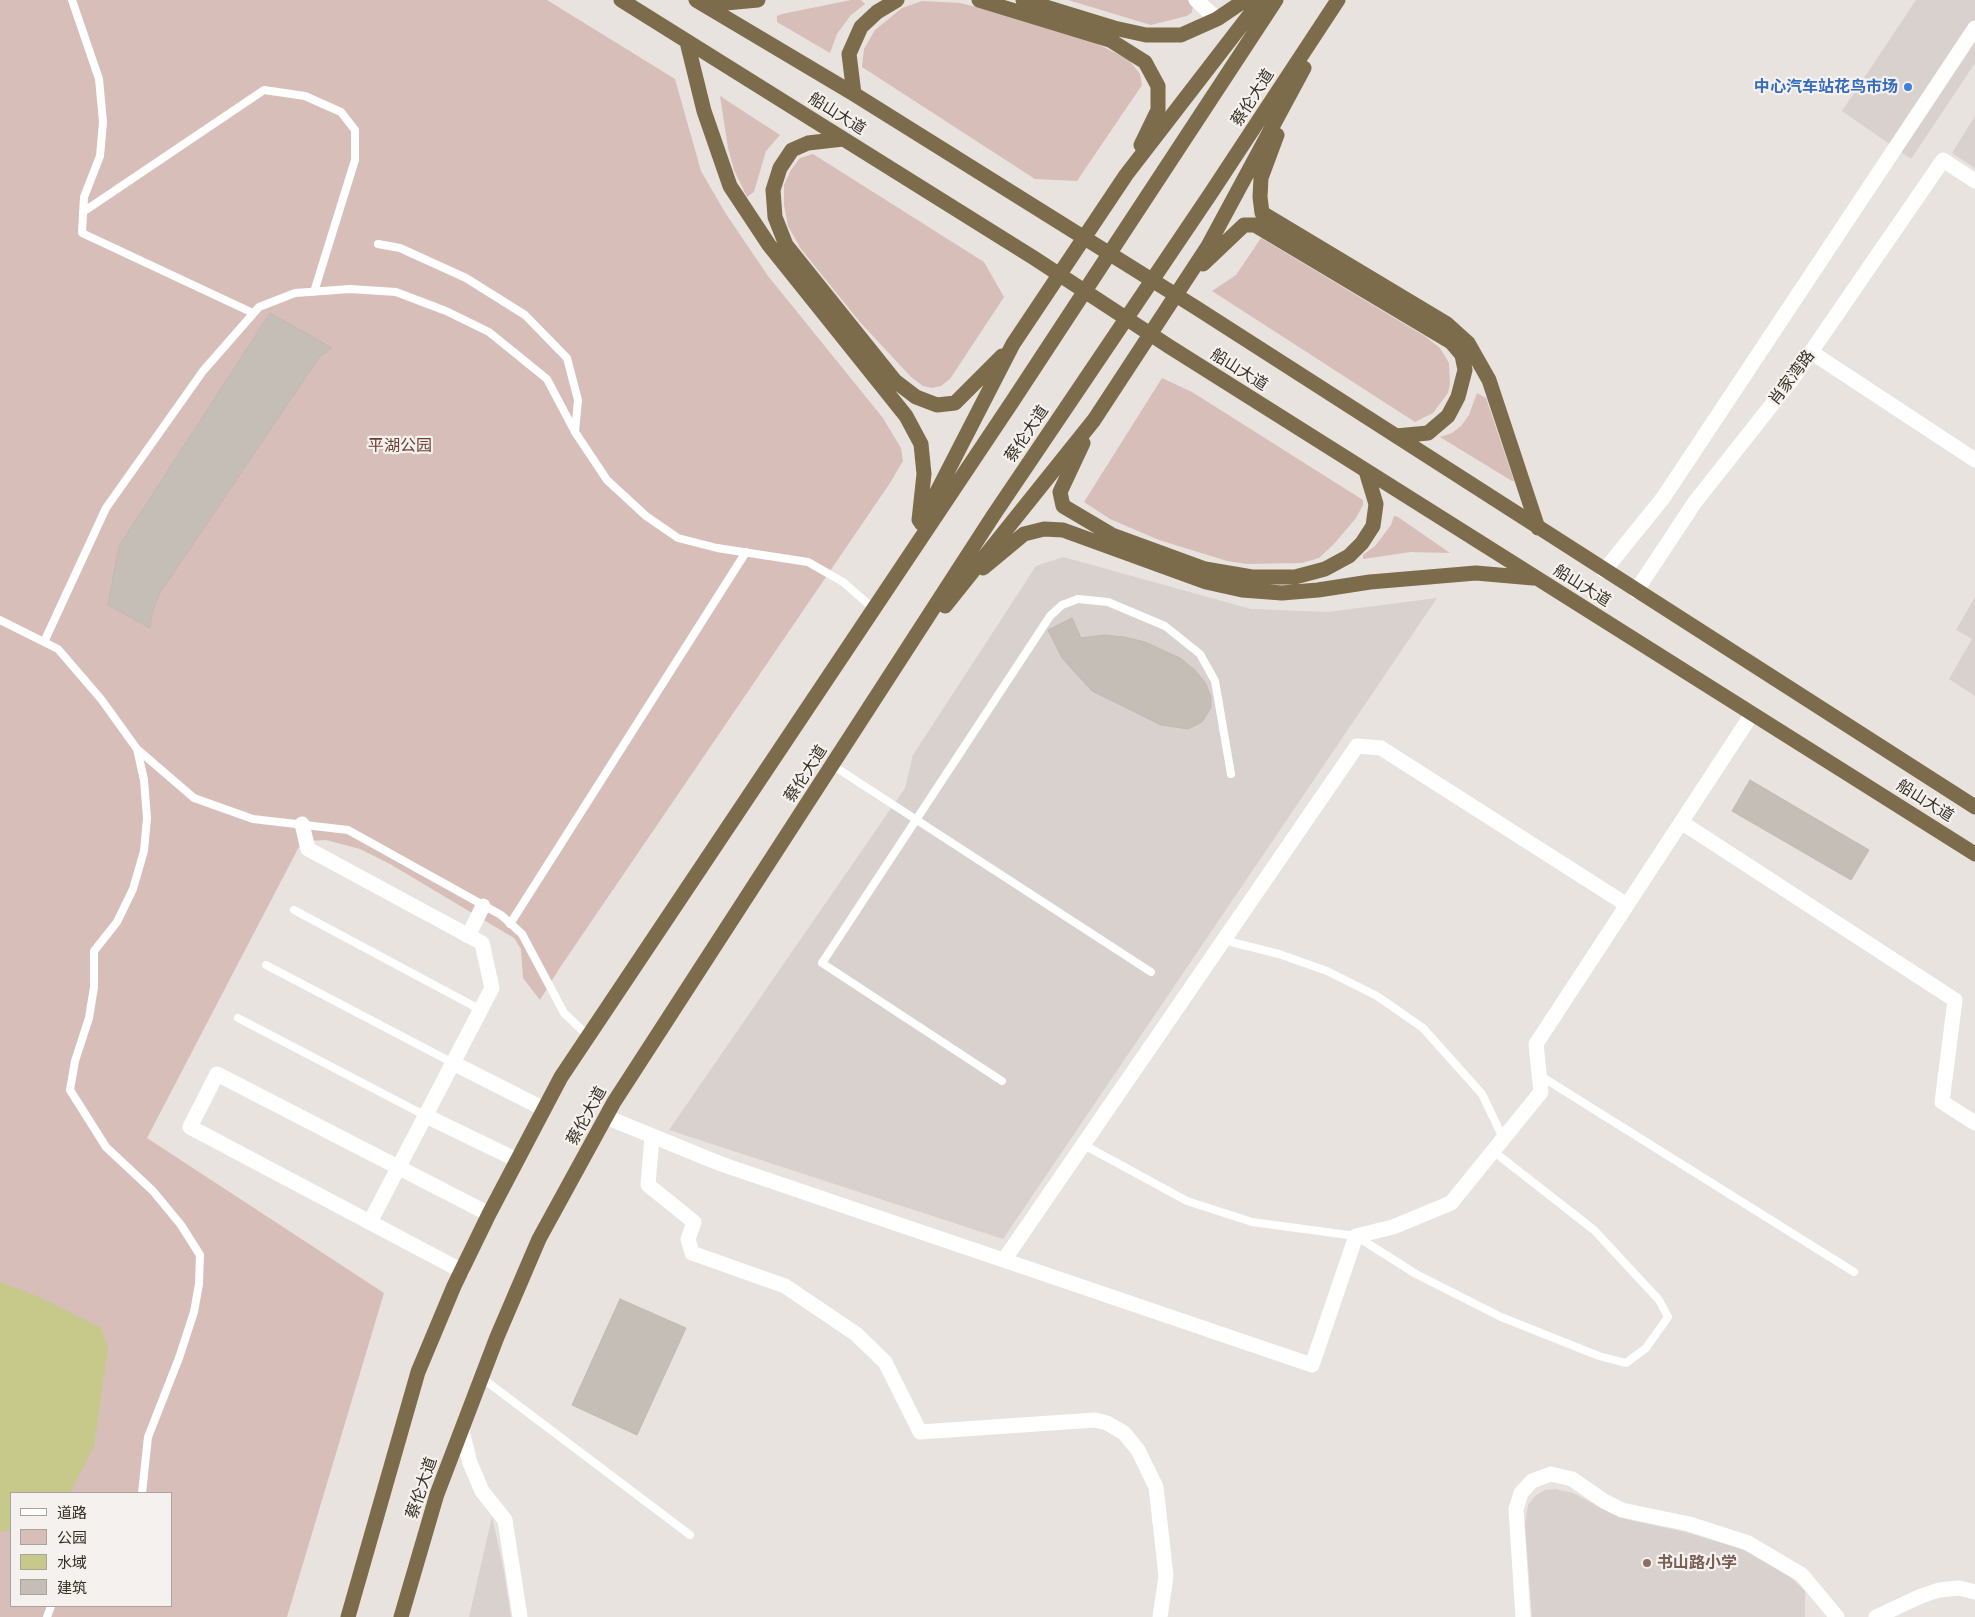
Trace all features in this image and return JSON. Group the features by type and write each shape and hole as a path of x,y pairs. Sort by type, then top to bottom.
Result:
{"highway":[{"name":"船山大道","path":"621,0 1034,258 1170,347 1975,854"},
{"path":"700,2 758,0"},
{"path":"854,94 849,54 861,27 877,12 897,0"},
{"path":"979,0 1110,40 1145,62 1158,86 1158,110 1126,175"},
{"path":"1023,0 1114,28 1146,35 1181,35 1217,19 1245,0"},
{"name":"蔡伦大道","path":"889,586 1013,344 1126,175 1261,0"},
{"name":"蔡伦大道","path":"348,1617 418,1372 489,1214 561,1077 587,1035 874,609 1276,0"},
{"path":"895,668 1094,420 1208,246 1339,0"},
{"name":"蔡伦大道","path":"401,1617 437,1494 539,1239 606,1118 1003,501 1339,0"},
{"name":"船山大道","path":"700,2 1055,218 1975,808"},
{"path":"687,42 704,111 730,186 769,245 906,416 921,444 924,474 918,528"},
{"path":"1294,87 1261,178 1260,197 1262,213 1447,324 1468,343 1489,380 1538,528"},
{"path":"843,139 808,143 792,150 780,168 773,190 775,217 786,244 895,381 923,400 938,405 955,403 1013,344"},
{"path":"1184,282 1244,225 1255,225 1451,342 1462,355 1464,370 1458,397 1448,416 1428,433 1396,436"},
{"path":"1094,420 1060,492 1063,506 1112,535 1205,569 1252,577 1295,577 1325,569 1349,556 1373,526 1376,504 1366,471"},
{"path":"961,587 1024,534 1044,529 1063,530 1206,582 1242,590 1282,593 1370,582 1476,573 1536,578"}],"street":[{"path":"1196,0 1217,19"},
{"path":"1604,571 1664,498 1975,28"},
{"name":"肖家湾路","path":"1636,591 1695,502 1811,352 1943,160 1975,180"},
{"path":"1811,352 1975,460"},
{"path":"606,1118 721,1164 1312,1365 1356,1236 1393,1227 1451,1203 1541,1092 1536,1044 1752,714"},
{"path":"1004,1260 1357,746 1382,748 1627,905"},
{"path":"1682,822 1955,1000 1942,1102 1975,1123"},
{"path":"302,824 308,849 482,943 492,988 370,1222"},
{"path":"468,936 483,906"},
{"path":"453,1063 544,1109"},
{"path":"462,1271 190,1127 217,1074 489,1214"},
{"path":"426,1116 517,1160"},
{"path":"652,1136 648,1185 694,1222 688,1239 692,1253 785,1286 856,1334 885,1362 920,1432 1095,1420 1108,1423 1124,1433 1138,1450 1156,1487 1166,1576 1160,1617"},
{"path":"462,1431 470,1463 482,1491 505,1520 520,1617"},
{"path":"1523,1617 1516,1509 1521,1493 1532,1481 1551,1474 1572,1479 1604,1501 1622,1510 1689,1524 1748,1543 1802,1575 1837,1617"},
{"path":"1876,1617 1938,1590 1959,1588 1975,1592"}],"lane":[{"path":"72,0 99,79 104,122 100,156 84,197 82,233 253,313"},
{"path":"83,212 264,90 305,96 341,112 355,130 355,160 314,292"},
{"path":"378,244 400,248 466,278 525,315 567,358 578,400 575,432"},
{"path":"44,642 106,508 203,371 253,313 259,307 295,294 350,289 396,292 446,310 489,332 547,379 575,432 607,480 646,516 678,538 718,548 808,562 843,582 874,609"},
{"path":"510,924 746,552"},
{"path":"1002,1081 822,963 1050,616 1062,605 1078,599 1108,602 1166,626 1200,654 1215,681 1231,774"},
{"path":"0,620 58,649 101,699 137,749 194,798 253,819 348,830 501,915 522,934 564,1013 587,1035"},
{"path":"137,749 144,780 147,818 144,851 133,889 117,922 94,951 94,986 89,1018 75,1061 70,1090 106,1147 152,1190 181,1225 200,1255 199,1284 194,1312 179,1358 148,1437 142,1492"},
{"path":"832,764 1151,972"},
{"path":"294,910 481,1010"},
{"path":"1223,940 1279,954 1327,971 1378,996 1423,1028 1482,1094 1503,1138"},
{"path":"266,965 453,1063"},
{"path":"238,1018 426,1116"},
{"path":"1538,1074 1854,1272"},
{"path":"1084,1144 1187,1201 1252,1222 1356,1236 1416,1274 1501,1317 1599,1356 1626,1363 1646,1348 1668,1317 1660,1300 1594,1230 1493,1151"},
{"path":"482,1378 690,1535"}],"shaded area":[{"name":"中心汽车站花鸟市场","path":"1916,0 1975,0 1975,63 1911,159 1842,111"},
{"path":"1975,116 1975,168 1952,153"},
{"path":"1063,557 1251,609 1328,612 1437,598 1003,1239 669,1130 905,788 913,755 1036,566"},
{"path":"1975,597 1975,696 1949,679 1972,639 1956,630"},
{"name":"书山路小学","path":"1555,1489 1573,1493 1612,1514 1629,1520 1685,1532 1742,1549 1790,1577 1805,1591 1805,1617 1532,1617 1525,1524 1528,1505 1535,1496 1545,1490"},
{"path":"492,1517 503,1566 511,1617 469,1617"}],"green space":[{"name":"平湖公园","path":"0,0 547,0 675,79 701,171 726,214 768,276 883,418 901,448 903,461 890,483 559,969 540,1000 523,978 521,949 514,938 390,864 360,849 326,840 302,841 147,1138 384,1293 287,1617 0,1617"},
{"path":"851,0 861,0 865,4 851,15 837,34 830,53 777,22 777,16 782,14"},
{"path":"1068,0 1188,0 1193,6 1192,12 1187,16 1151,25"},
{"path":"922,1 960,3 1010,15 1094,42 1129,60 1140,74 1142,85 1077,181 1035,179 862,67 864,49 875,30 902,8"},
{"path":"720,96 780,135 766,151 754,192 747,197 734,170 728,148"},
{"path":"813,154 984,262 1004,297 950,379 941,386 932,388 923,386 911,377 859,321 801,249 788,226 784,205 784,185 791,170 800,158"},
{"path":"1261,238 1426,337 1440,348 1449,363 1450,384 1448,393 1433,413 1415,422 1212,291 1236,275"},
{"path":"1162,378 1192,392 1363,500 1363,505 1356,518 1319,558 1302,563 1247,564 1227,561 1159,540 1110,519 1084,502"},
{"path":"1477,393 1486,398 1514,481 1440,437 1452,433 1461,426 1469,415"},
{"path":"1394,516 1450,553 1411,552 1363,559 1363,555 1375,546 1391,525"}],"water":[{"path":"0,1282 37,1296 101,1328 108,1348 94,1446 71,1492 10,1492 10,1530 0,1532"}],"building":[{"path":"270,313 332,348 320,356 160,593 152,613 150,628 108,605 119,546"},
{"path":"1072,618 1081,638 1104,635 1145,642 1180,658 1195,670 1206,684 1211,697 1211,708 1202,722 1188,729 1161,725 1092,691 1062,658 1048,630"},
{"path":"1750,780 1869,850 1851,880 1732,811"},
{"path":"620,1299 686,1328 637,1435 572,1405"}],"place":[{"name":"中心汽车站花鸟市场","path":"1908,87"},
{"name":"书山路小学","path":"1647,1563"}]}
